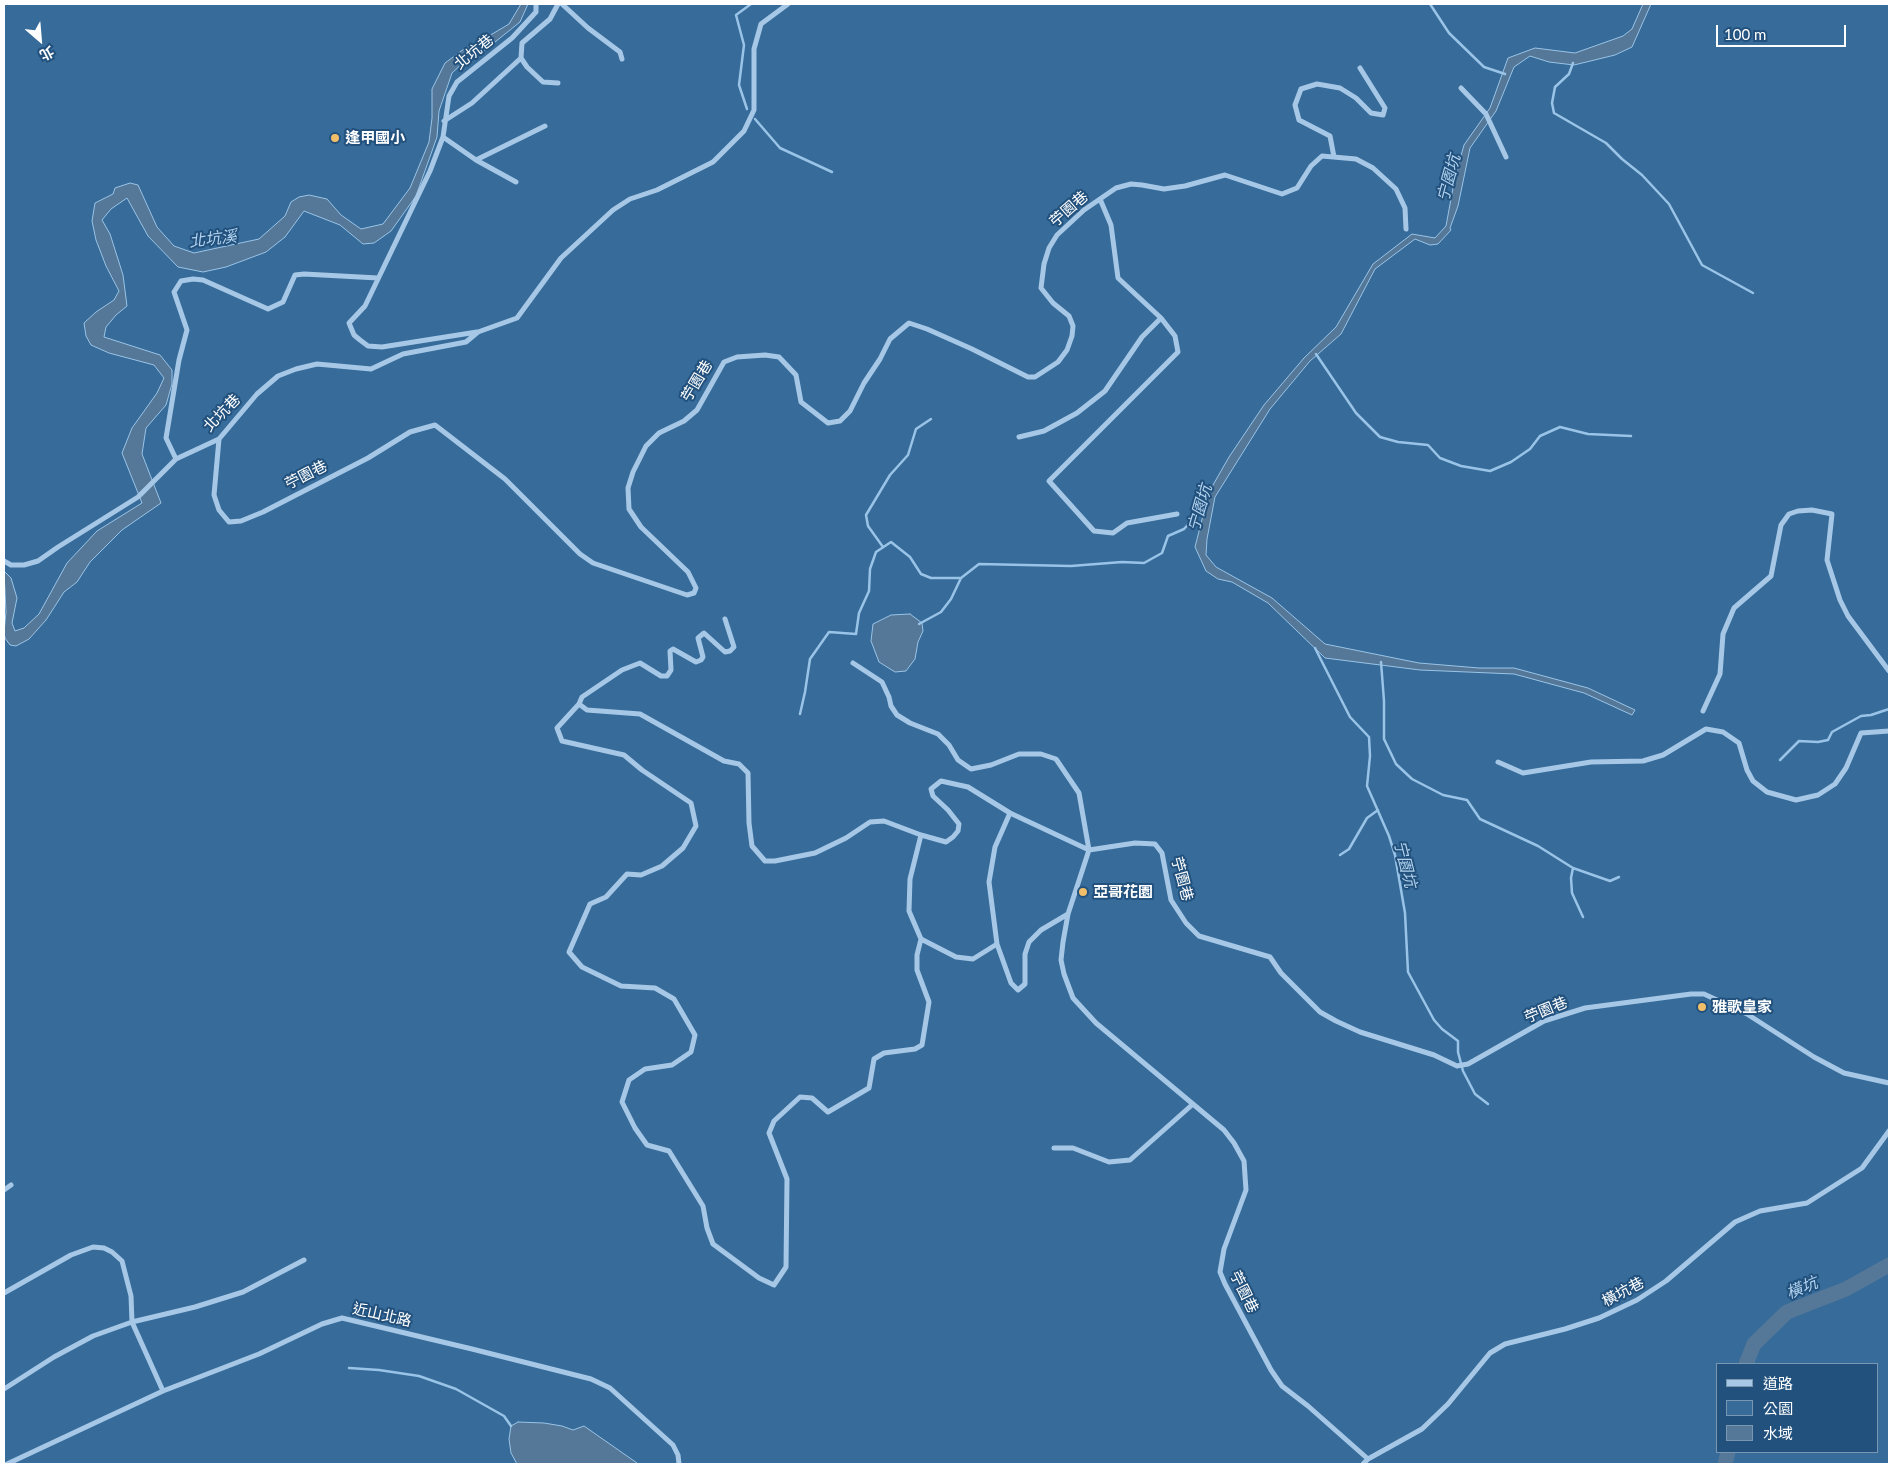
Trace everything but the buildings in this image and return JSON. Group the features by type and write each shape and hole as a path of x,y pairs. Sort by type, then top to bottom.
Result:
{"street":[{"name":"北坑巷","path":"536,4 536,12 512,38 457,82 449,96 443,137 430,171 365,306 349,323 354,335 368,346 382,347 478,332 518,318 561,258 613,210 630,199 657,190 713,162 744,131 754,110 754,49 761,24 788,4"},
{"path":"558,4 550,19 522,43 521,58 527,67 543,82 558,83"},
{"path":"562,4 588,28 620,52 622,59"},
{"path":"444,121 472,104 521,58"},
{"path":"1334,157 1330,136 1299,120 1295,105 1301,89 1317,84 1340,88 1356,98 1372,113 1383,115 1385,108 1360,68"},
{"path":"1461,88 1486,114 1506,157"},
{"path":"476,160 545,126"},
{"path":"443,137 476,160 516,182"},
{"name":"苧園巷","path":"218,438 214,495 219,510 229,522 241,521 263,512 368,458 410,432 435,424 505,479 580,554 593,563 686,595 694,593 696,588 688,572 641,527 629,509 628,488 633,472 646,446 660,433 684,421 697,410 724,362 737,357 765,354 779,357 796,375 801,402 828,423 840,421 850,411 890,339 909,323 928,329 1028,377 1035,376 1058,362 1067,350 1072,336 1073,326 1069,316 1053,303 1041,288 1049,248 1057,235 1069,223 1116,188 1131,184 1164,189 1185,186 1226,175 1282,194 1297,188 1311,166 1322,156 1356,159 1372,168 1396,189 1405,208 1406,229"},
{"path":"1100,199 1111,225 1118,278 1161,318 1175,336 1178,352 1049,481 1094,531 1113,534 1128,523 1177,514"},
{"path":"176,459 166,438 179,360 187,330 174,292 181,281 203,280 268,309 283,302 295,275 378,278"},
{"path":"1020,437 1044,431 1077,413 1105,391 1142,337 1161,318"},
{"name":"北坑巷","path":"4,561 11,564 24,565 38,561 138,497 176,459 218,438 257,394 278,376 317,364 371,369 403,354 466,342 478,332"},
{"path":"1703,711 1720,674 1723,634 1734,608 1770,576 1782,526 1789,514 1798,511 1812,510 1832,514 1827,560 1840,600 1848,616 1889,671"},
{"path":"725,619 734,647 730,651 725,652 704,633 698,638 703,657 698,662 673,649 670,651 671,670 667,676 661,676 640,663 622,670 582,698 579,704 557,728 562,741 624,755 642,770 691,803 696,826 683,848 662,866 642,874 627,874 606,897 590,904 569,952 582,967 621,986 655,988 674,999 695,1035 691,1052 672,1065 645,1069 629,1080 622,1102 635,1128 647,1145 669,1151 703,1206 707,1228 713,1244 758,1278 774,1285 786,1267 788,1179 769,1133 774,1121 800,1097 812,1098 828,1112 869,1088 874,1059 884,1053 922,1045 929,1002 918,970 917,955 921,939 909,911 910,879 921,835"},
{"path":"853,663 882,682 890,697 891,706 897,715 910,723 938,734 949,745 958,760 971,769 991,765 1018,754 1041,754 1056,759 1079,793 1089,850"},
{"path":"579,704 587,710 640,714 724,761 740,764 748,773 749,823 752,846 765,861 775,861 815,852 846,838 870,822 884,821 946,842 958,831 959,824 933,796 931,789 941,781 968,787 1010,813 1089,850"},
{"path":"1498,762 1523,773 1591,762 1643,761 1663,755 1706,729 1723,732 1739,743 1747,770 1753,781 1767,792 1796,800 1818,794 1835,784 1846,768 1861,733 1889,731"},
{"path":"1010,813 995,847 989,882 997,944 1011,983 1018,990 1025,984 1025,954 1029,942 1041,930 1068,914"},
{"name":"苧園巷","path":"1368,1459 1308,1406 1282,1386 1271,1370 1225,1284 1220,1272 1224,1249 1246,1190 1244,1161 1234,1143 1224,1130 1096,1022 1074,998 1064,974 1061,960 1068,914 1089,850 1135,843 1155,844 1162,853 1171,900 1186,923 1199,936 1270,957 1281,973 1320,1012 1336,1021 1360,1032 1434,1055 1457,1066 1468,1064 1544,1021 1584,1008 1691,994 1704,994 1746,1014 1814,1057 1844,1073 1889,1083"},
{"path":"921,939 956,957 973,959 997,944"},
{"path":"1054,1148 1073,1148 1109,1162 1130,1160 1193,1104"},
{"name":"橫坑巷","path":"1363,1464 1368,1459 1422,1429 1448,1404 1490,1353 1505,1344 1565,1329 1599,1318 1637,1300 1666,1282 1735,1222 1760,1211 1807,1203 1862,1168 1889,1132"},
{"path":"4,1190 11,1185"},
{"path":"4,1293 71,1255 93,1248 104,1248 112,1252 122,1261 131,1296 132,1322 163,1390"},
{"path":"4,1389 54,1357 94,1336 132,1322 195,1307 243,1292 304,1260"},
{"name":"近山北路","path":"7,1464 163,1390 259,1354 322,1324 342,1318 472,1348 591,1379 610,1388 673,1445 678,1455 678,1464"}],"green space":[{"path":"4,4 1889,4 1889,1464 4,1464"}],"water":[{"path":"521,4 528,4 520,22 485,50 466,60 452,73 439,111 437,137 416,196 391,231 374,243 363,244 340,225 304,211 285,237 266,252 226,267 203,272 178,267 148,236 127,198 111,209 102,220 110,234 123,275 127,306 106,327 104,337 160,355 172,370 172,384 166,405 146,428 142,454 161,503 122,530 90,562 77,582 64,592 46,620 29,639 16,646 10,645 5,638 4,632 6,612 4,571 11,578 17,598 12,623 15,631 24,628 39,614 67,563 97,531 142,503 122,453 132,428 157,393 164,378 154,365 109,353 91,345 86,336 84,323 114,300 119,291 106,266 96,240 92,221 95,203 113,194 115,188 130,183 138,185 157,227 174,246 194,253 259,239 285,216 291,202 299,197 309,195 327,199 341,215 361,229 383,224 410,188 429,142 432,118 432,89 445,63 464,49 509,24"},
{"path":"1643,4 1651,4 1632,47 1615,55 1574,65 1549,62 1530,56 1514,67 1496,111 1470,148 1451,230 1438,244 1430,245 1415,239 1375,269 1341,334 1310,361 1270,409 1215,497 1206,555 1216,567 1272,598 1325,644 1419,663 1479,668 1514,668 1588,688 1635,710 1632,715 1584,693 1514,674 1420,670 1325,658 1268,603 1232,582 1218,579 1206,571 1195,547 1209,492 1229,457 1264,405 1304,358 1336,327 1373,264 1412,234 1435,238 1446,226 1455,177 1464,145 1490,108 1508,58 1535,48 1575,53 1623,36 1632,29"},
{"path":"910,614 922,623 923,631 918,642 915,659 906,671 895,672 879,662 871,641 873,624 891,615"},
{"path":"518,1422 544,1423 573,1430 584,1426 637,1463 517,1464 511,1453 509,1439 511,1426"}],"waterway":[{"path":"747,109 739,85 744,45 736,15 751,4"},
{"path":"1430,4 1449,33 1484,67 1505,74"},
{"path":"1573,63 1569,74 1555,87 1552,103 1554,113 1606,143 1642,175 1669,204 1702,265 1753,293"},
{"path":"755,119 780,148 832,172"},
{"path":"1316,354 1356,413 1380,437 1398,442 1428,445 1440,458 1461,466 1490,471 1511,462 1530,449 1540,436 1560,427 1588,434 1631,436"},
{"path":"883,547 868,526 866,515 890,475 908,455 916,429 931,419"},
{"path":"800,714 810,659 829,632 856,634 859,613 869,591 870,569 876,552 891,542 910,557 921,574 931,578 961,578 979,564 1071,566 1122,562 1144,563 1162,553 1168,536 1184,529 1208,503"},
{"path":"919,624 941,612 951,599 961,578"},
{"name":"宁園坑","path":"1315,648 1350,717 1369,737 1370,756 1367,786 1389,836 1395,855 1405,913 1408,972 1434,1020 1442,1029 1458,1041 1458,1052 1463,1071 1475,1094 1488,1104"},
{"path":"1381,662 1384,739 1396,764 1412,779 1443,795 1467,800 1480,819 1538,846 1573,868 1610,881 1619,877"},
{"path":"1780,760 1799,741 1818,742 1828,740 1832,732 1861,716 1889,709"},
{"path":"1340,855 1349,849 1367,818 1378,810"},
{"path":"1573,868 1571,878 1572,893 1583,917"},
{"name":"橫坑","path":"1746,1363 1754,1344 1787,1312 1846,1289 1889,1265"},
{"path":"349,1368 419,1376 456,1389 504,1416 511,1426"},
{"name":"橫坑","path":"1725,1464 1728,1453"}],"place":[{"name":"逢甲國小","path":"335,138"},
{"name":"亞哥花園","path":"1083,892"},
{"name":"雅歌皇家","path":"1702,1007"}],"water label":[{"name":"北坑溪","path":"213,239"}]}
